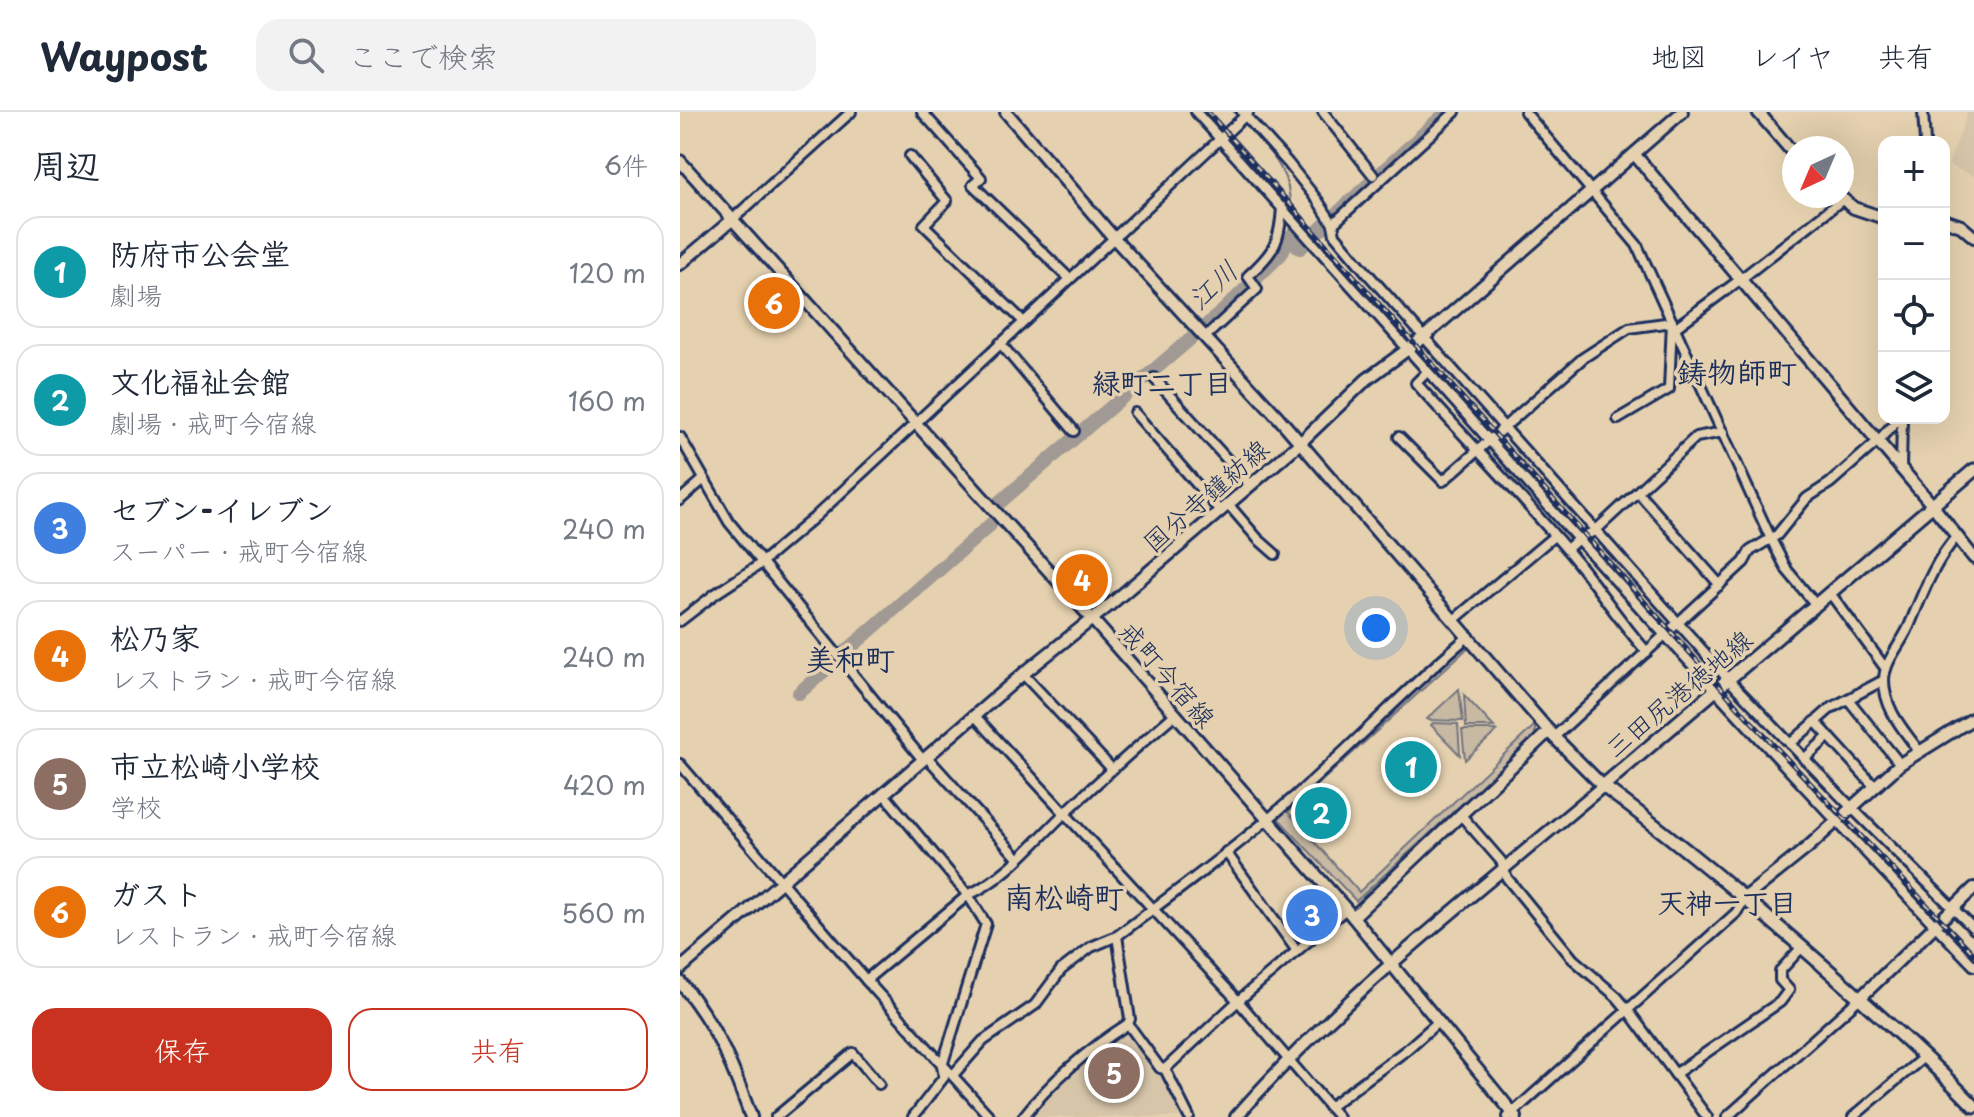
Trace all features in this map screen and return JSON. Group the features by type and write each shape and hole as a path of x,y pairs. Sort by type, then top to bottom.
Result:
{"main road":[{"name":"三田尻港徳地線","path":"1974,470 1603,786 1746,897 1925,1056 1974,1106"}],"street":[{"path":"680,264 851,112"},
{"path":"922,112 981,178 973,185 1069,278"},
{"path":"1006,112 1114,238 1455,619 1552,734 1603,786 1392,965 1288,1060 1236,1117"},
{"path":"1196,112 1835,823 1974,966"},
{"path":"1323,112 1373,175"},
{"path":"1333,224 1455,112"},
{"path":"1525,112 1637,245 1771,539 1787,570 1816,605"},
{"name":"国分寺鐘紡線","path":"680,969 1023,674 1300,443 1366,380 1423,338 1682,112"},
{"path":"1758,112 1782,140"},
{"path":"1923,112 1925,136"},
{"path":"680,621 762,562 815,517 1246,113 1333,224 1335,235 1504,429 1728,679 1974,929"},
{"path":"1635,155 1974,558"},
{"path":"910,156 947,201 924,225 1023,321"},
{"name":"戒町今宿線","path":"680,161 1092,619 1349,913 1512,1116"},
{"path":"1205,337 1257,289 1248,276 1276,246 1282,207"},
{"path":"1399,437 1443,481 1583,358 1629,328 1674,324 1741,279 1829,208"},
{"path":"1854,208 1878,216"},
{"path":"1950,222 1961,226 1974,237"},
{"path":"1319,248 1335,235"},
{"path":"1618,419 1669,389 1674,324"},
{"path":"1000,343 1074,431"},
{"path":"1427,372 1416,383 1567,549 1616,617 1647,652"},
{"path":"1154,378 1250,485"},
{"path":"1135,413 1224,507 1275,554"},
{"path":"1165,1069 1238,1001 1297,951 1349,913 1647,652 1744,562 1750,551 1771,539 1807,498 1830,483 1894,424"},
{"path":"1900,424 1901,469"},
{"path":"1567,549 1578,539 1595,531 1696,437 1723,432"},
{"path":"680,437 729,522 925,759 1018,858"},
{"path":"680,500 704,479"},
{"path":"1638,492 1720,585"},
{"path":"1455,619 1554,536"},
{"path":"1919,751 1889,711 1884,680 1886,669 1910,625 1920,596 1944,550 1957,536"},
{"path":"1830,593 1886,669"},
{"path":"953,1075 983,1041 1035,1005 1061,970 1091,947 1117,936 1267,820 1469,636"},
{"path":"1023,674 1112,769"},
{"path":"1790,744 1831,708 1884,680"},
{"path":"1848,699 1900,764"},
{"path":"866,980 968,895 982,889 1174,715"},
{"path":"975,716 1238,1001 1338,1117"},
{"path":"1512,1116 1736,913 1746,897 1900,764 1974,718"},
{"path":"1815,721 1875,787"},
{"path":"1804,759 1828,737"},
{"path":"680,764 866,980 990,1117"},
{"path":"883,793 968,895 986,924 942,1066 944,1077 913,1117"},
{"path":"1460,814 1501,861 1507,878 1573,959 1627,1009 1707,1117"},
{"path":"1226,852 1297,951"},
{"path":"1727,1117 1860,998 1974,888"},
{"path":"1023,1117 1050,1083 1081,1056 1128,1024 1130,1019 1117,936"},
{"path":"1675,1074 1780,1002 1789,990 1780,980 1780,971 1802,947"},
{"path":"680,982 710,1020 721,1040 751,1117"},
{"path":"1329,1107 1405,1051 1438,1022"},
{"path":"1128,1024 1160,1068 1165,1069 1189,1117"},
{"path":"776,1117 853,1053 879,1084"},
{"path":"1853,1117 1925,1056"}],"shaded area":[{"path":"1968,112 1974,112 1974,176 1950,166"},
{"path":"1463,646 1470,646 1288,812 1359,892 1535,725 1535,737 1356,901 1276,816"},
{"path":"1459,689 1463,721 1427,719"},
{"path":"1464,695 1494,727 1466,727"},
{"path":"1458,724 1460,755 1431,725"},
{"path":"1462,730 1495,730 1497,731 1465,760"},
{"path":"1127,1030 1161,1073 1164,1071 1186,1117 1027,1117 1051,1086 1097,1048"}],"waterway":[{"path":"1234,112 1239,118"},
{"name":"江川","path":"999,503 1224,310 1281,254 1289,237 1300,248 1447,112"},
{"path":"1243,122 1270,152 1283,173 1290,197 1290,212"},
{"path":"1289,237 1290,222"},
{"name":"江川","path":"799,693 990,525"}],"railway":[{"path":"1208,112 1749,719 1974,954"}],"place":[{"name":"ガスト","path":"774,303"},
{"name":"松乃家","path":"1082,580"},
{"name":"防府市公会堂","path":"1411,767"},
{"name":"文化福祉会館","path":"1321,813"},
{"name":"セブン-イレブン","path":"1312,915"},
{"name":"市立松崎小学校","path":"1114,1073"}],"district":[{"name":"鋳物師町","path":"1737,370"},
{"name":"緑町二丁目","path":"1162,381"},
{"name":"美和町","path":"850,657"},
{"name":"南松崎町","path":"1064,895"},
{"name":"天神一丁目","path":"1727,901"}]}
